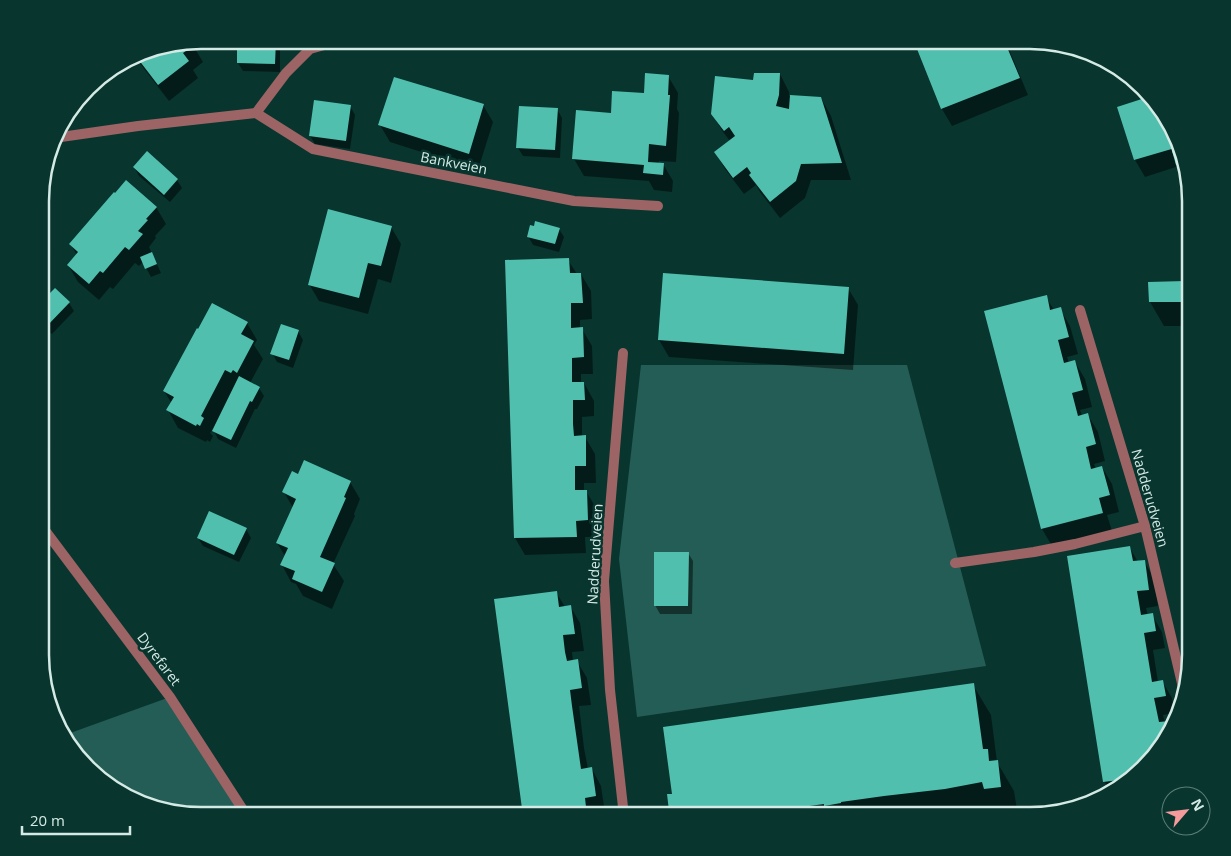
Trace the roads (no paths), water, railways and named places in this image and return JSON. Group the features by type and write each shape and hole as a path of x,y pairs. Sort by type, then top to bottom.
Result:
{"street":[{"path":"62,137 256,113 286,73 310,49"},
{"name":"Bankveien","path":"256,113 314,149 574,201 658,206"},
{"name":"Nadderudveien","path":"1080,310 1145,526 1180,676"},
{"name":"Nadderudveien","path":"623,807 610,690 604,581 624,353"},
{"path":"955,563 1067,546 1145,526"},
{"name":"Dyrefaret","path":"49,536 170,697 240,807"}]}
